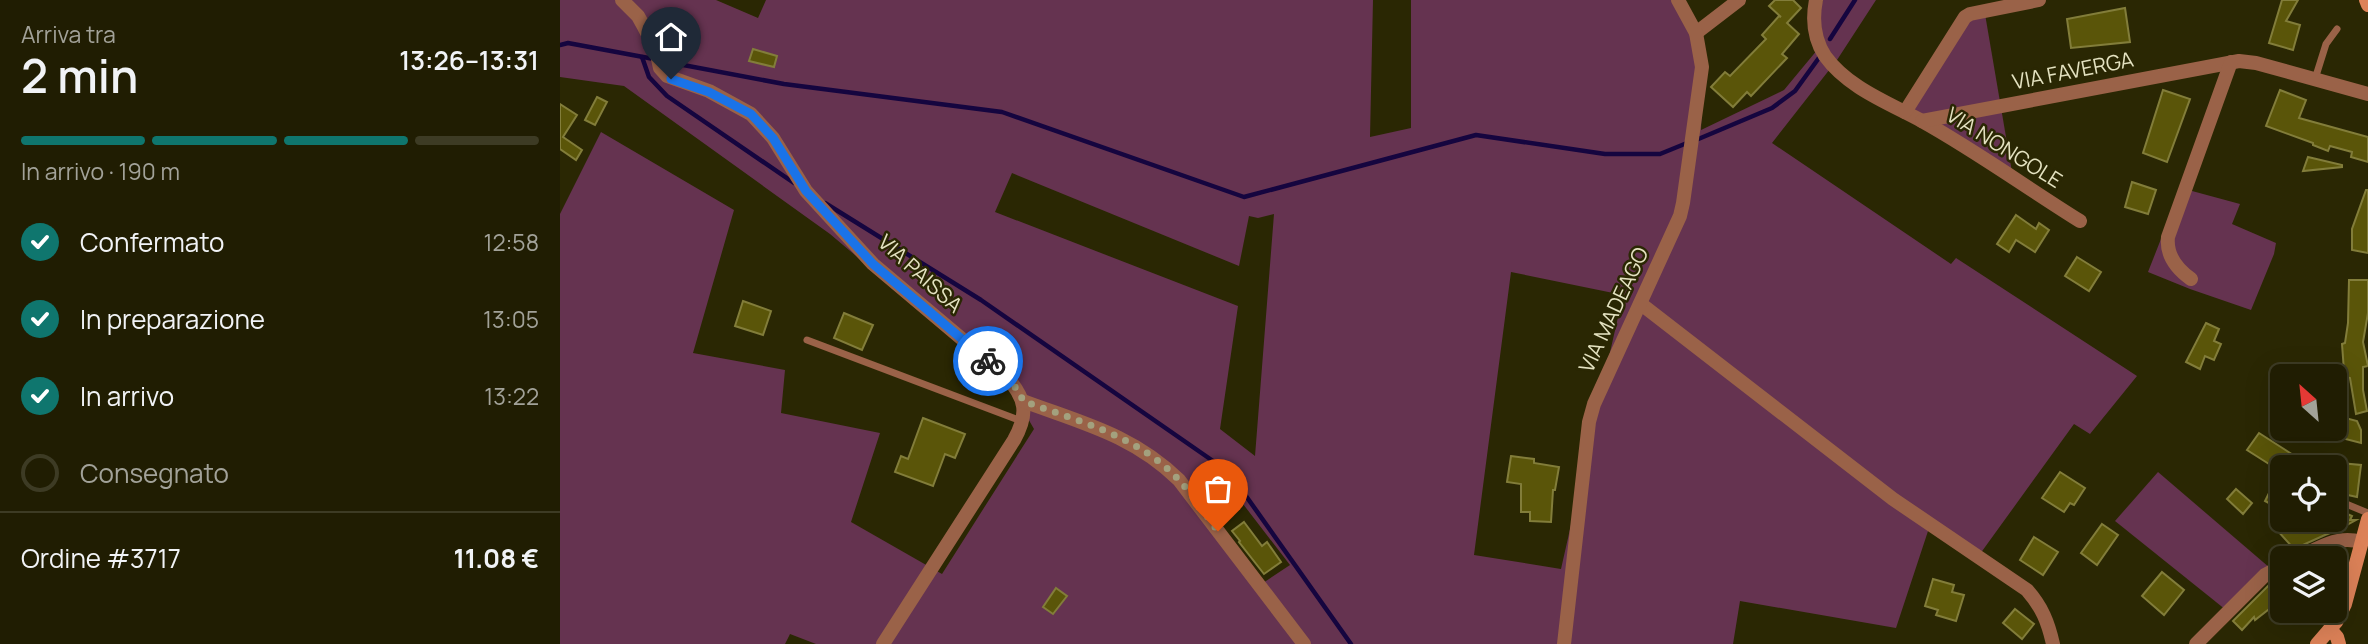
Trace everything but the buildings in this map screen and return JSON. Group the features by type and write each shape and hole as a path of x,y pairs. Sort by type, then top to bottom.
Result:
{"street":[{"name":"VIA PAISSA","path":"622,0 638,16 656,50 660,68 671,79 709,92 751,114 773,138 806,191 873,264 1006,376 1019,391 1023,401"},
{"name":"VIA MADEAGO","path":"1564,644 1588,422 1680,216 1702,67 1696,33 1678,0"},
{"path":"1696,33 1739,0"},
{"name":"VIA NONGOLE","path":"1816,0 1814,26 1817,41 1825,56 1856,85 1923,121 2080,221"},
{"path":"1905,112 1965,18 1970,14 2039,0"},
{"path":"2191,279 2171,257 2168,237 2231,62"},
{"name":"VIA FAVERGA","path":"1923,121 2231,62 2256,63 2368,94"},
{"path":"1641,304 1893,499 2027,590 2047,618 2053,644"},
{"path":"883,644 1014,440 1022,422 1023,401 1118,436 1135,444 1166,467 1180,480 1304,644"},
{"path":"2317,644 2345,604 2364,543 2368,519"},
{"path":"2324,546 2335,541 2364,543"},
{"path":"2196,644 2270,572"},
{"path":"2330,629 2339,644"}],"lane":[{"path":"2315,79 2326,44 2337,29"},
{"path":"807,340 1022,422"},
{"path":"2347,504 2368,513"}],"shaded area":[{"path":"560,0 716,0 758,18 766,0 1373,0 1370,137 1411,128 1411,0 1676,0 1704,44 1701,130 1784,90 1818,49 1820,8 1823,0 1876,0 1837,60 1772,143 1951,264 1956,258 2137,376 2090,434 2074,424 1980,554 1931,522 1896,628 1740,601 1733,644 816,644 790,634 785,644 560,644 560,214 601,132 734,210 693,353 785,370 781,413 880,433 851,522 942,574 1034,429 1008,384 830,234 624,86 560,77","holes":["1012,173 1239,266 1249,216 1258,218 1274,214 1255,456 1220,429 1238,306 995,212","1511,272 1623,295 1561,569 1474,555","1243,504 1290,565 1263,583 1220,523"]},
{"path":"1985,14 2012,172 1907,108 1964,21"},
{"path":"2181,188 2240,204 2232,224 2276,243 2251,310 2148,272"},
{"path":"2158,472 2270,568 2231,614 2115,521"}],"waterway":[{"path":"1830,39 1855,0"},
{"path":"560,45 568,43 654,59"},
{"path":"1696,140 1772,108 1795,91 1821,55"},
{"path":"642,57 649,77 667,96 794,183"},
{"path":"662,61 784,84 1002,112 1244,197 1476,135 1605,154 1660,154 1687,143"},
{"path":"825,203 981,300 1213,461 1246,496 1351,644"}],"way so far":[{"path":"988,361 1006,376 1019,391 1023,401 1118,436 1149,454 1180,480 1218,531"}],"route":[{"path":"671,79 709,92 751,114 773,138 806,191 873,264 988,361"}]}
